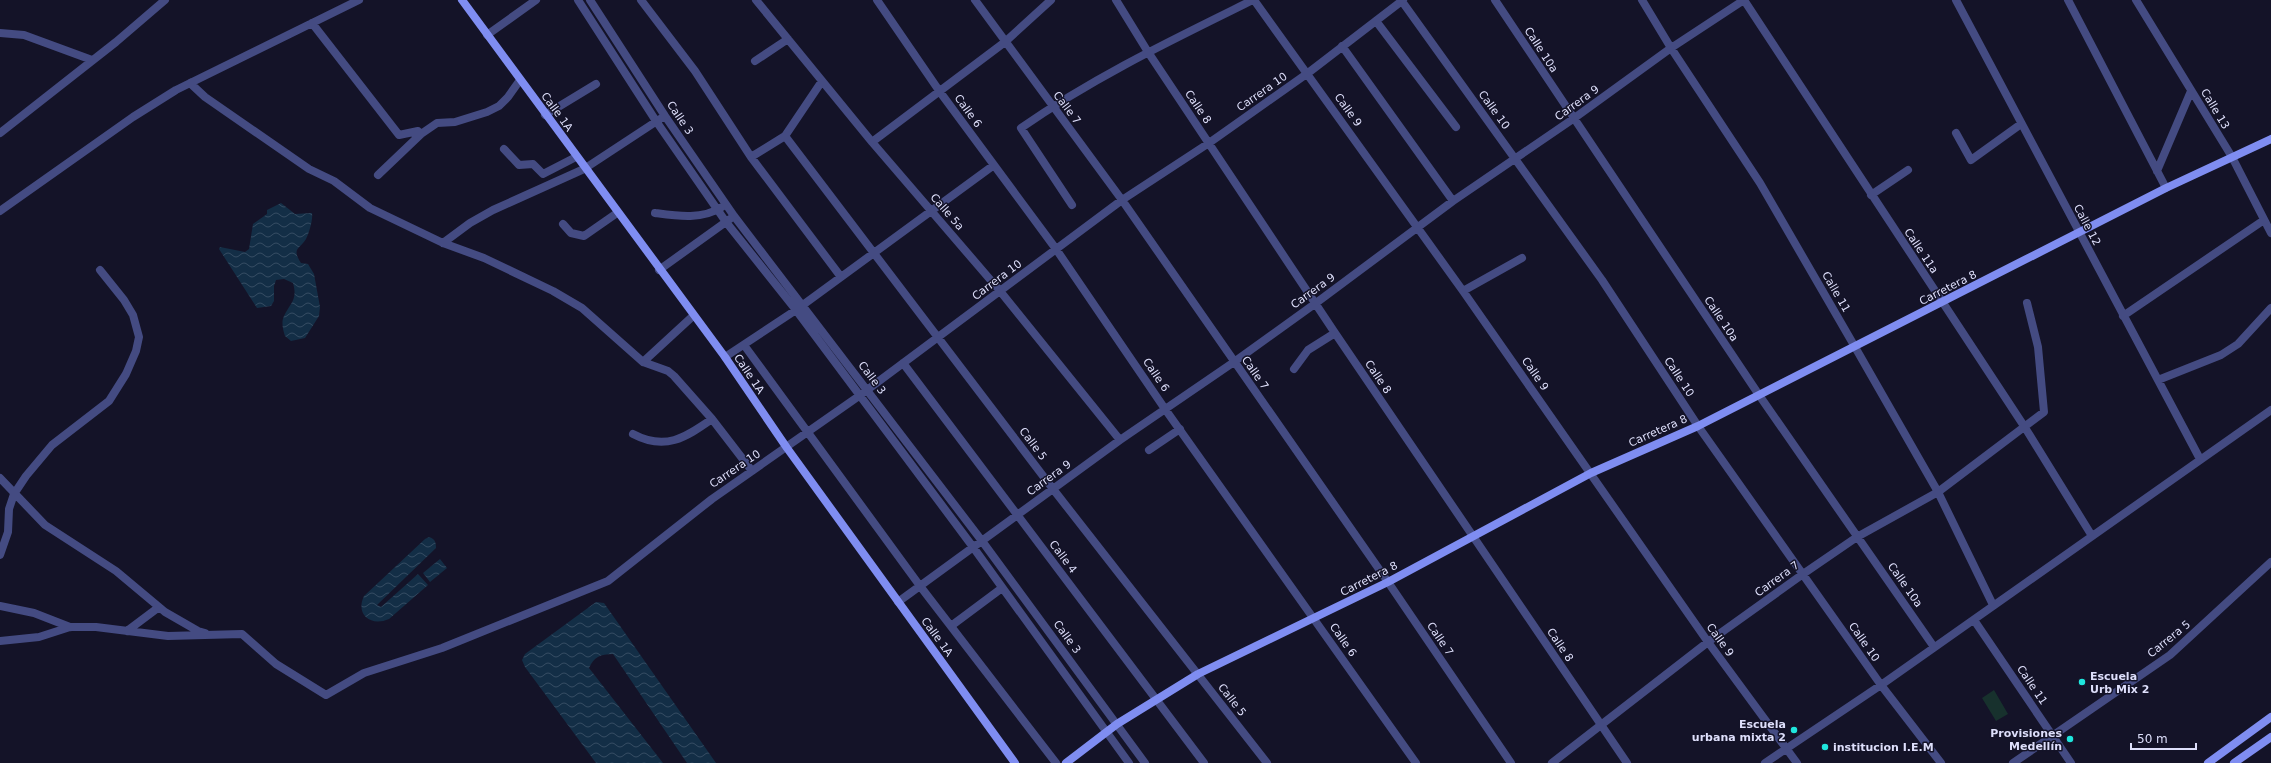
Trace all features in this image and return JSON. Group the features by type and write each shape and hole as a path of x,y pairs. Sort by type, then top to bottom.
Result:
{"street":[{"path":"0,133 116,42 165,0"},
{"path":"0,211 133,117 176,90 359,0"},
{"name":"Calle 1A","path":"462,0 584,169 725,357 787,448 1014,763"},
{"path":"488,35 536,0"},
{"name":"Calle 3","path":"578,0 656,121 726,222 799,307 867,390 982,541 1145,763"},
{"name":"Calle 3","path":"590,0 664,116 799,307 859,396 973,547 1129,763"},
{"path":"641,0 695,71 751,158 841,277"},
{"name":"Calle 5a","path":"756,0 872,142 1000,291 1120,440"},
{"name":"Calle 6","path":"877,0 940,92 1056,249 1165,409 1315,619 1415,763"},
{"name":"Calle 7","path":"975,0 1122,200 1388,582 1511,763"},
{"path":"872,142 1005,42 1051,0"},
{"name":"Calle 8","path":"1116,0 1148,52 1335,333 1474,536 1600,726 1627,763"},
{"path":"1072,205 1021,129 1052,106 1148,52 1254,0"},
{"name":"Calle 9","path":"1254,0 1308,73 1463,291 1708,642 1797,763"},
{"name":"Carrera 10","path":"214,635 242,634 276,664 326,694 364,673 442,648 608,581 712,499 787,448 859,396 1122,200 1209,143 1308,73 1402,0"},
{"name":"Calle 10","path":"1402,0 1602,280 1698,426 1881,685 1942,763"},
{"name":"Calle 10a","path":"1495,0 1573,120 1759,396 1934,646"},
{"name":"Calle 11","path":"1642,0 1671,48 1760,183 1938,492 1993,605"},
{"name":"Carrera 9","path":"898,602 1120,440 1234,362 1316,303 1453,201 1573,120 1671,48 1744,0"},
{"name":"Calle 11a","path":"1744,0 2024,426 2092,536"},
{"name":"Calle 12","path":"1956,0 2078,233 2200,459"},
{"path":"2068,0 2166,188"},
{"name":"Calle 13","path":"2136,0 2232,157 2271,233"},
{"path":"1376,21 1456,128"},
{"path":"312,23 396,131 404,135 418,130 421,134"},
{"path":"0,33 24,35 92,60"},
{"path":"755,61 788,39"},
{"path":"1342,46 1453,201"},
{"path":"378,175 421,134 437,123 455,122 487,112 499,106 508,97 520,80"},
{"path":"751,158 785,136 822,81"},
{"path":"190,84 205,97 309,169 334,181 370,208 443,243 484,258 559,294 582,308 643,362 674,376 712,419 752,471"},
{"path":"546,115 596,84"},
{"path":"2157,171 2191,91"},
{"path":"443,243 470,223 493,210 584,169 664,116"},
{"path":"1956,133 1971,160 2021,124"},
{"name":"Calle 5","path":"785,136 1053,489 1267,763"},
{"name":"Carretera 8","path":"1066,763 1106,732 1155,698 1198,674 1315,619 1388,582 1591,473 1698,426 2166,188 2271,139"},
{"path":"504,149 519,165 533,164 543,174 576,157"},
{"path":"725,357 799,307 994,165"},
{"path":"1871,195 1908,170"},
{"path":"655,213 682,217 709,214 726,204"},
{"path":"563,224 571,233 584,236 618,213"},
{"path":"660,270 734,216"},
{"path":"2123,316 2264,220"},
{"path":"1463,291 1522,258"},
{"path":"0,554 8,532 9,510 14,494 26,476 52,445 109,401 126,374 134,356 139,337 133,315 124,300 100,270"},
{"name":"Carrera 7","path":"1552,763 1708,642 1803,574 1857,537 1938,492 2044,412 2038,347 2027,303"},
{"path":"2158,380 2221,355 2238,344 2271,308"},
{"path":"643,362 693,316"},
{"path":"1294,369 1308,350 1335,333"},
{"path":"744,345 920,586 1056,763"},
{"name":"Calle 4","path":"904,363 1204,763"},
{"path":"1765,763 1881,685 1934,646 1974,620 1993,605 2271,410"},
{"path":"633,434 657,443 675,440 692,433 712,419"},
{"path":"1149,450 1180,429"},
{"path":"0,478 45,525 116,570 159,607 198,631 214,635"},
{"path":"0,507 9,510"},
{"name":"Carrera 5","path":"2013,763 2170,655 2271,562"},
{"path":"951,626 1002,588"},
{"path":"0,606 34,613 70,627"},
{"path":"127,631 159,607"},
{"name":"Calle 11","path":"1974,620 2071,763"},
{"path":"0,641 39,638 70,627 96,627 168,636 214,635"},
{"path":"2208,763 2271,717"},
{"path":"2234,763 2271,737"}],"green space":[{"path":"1994,690 2008,714 1996,721 1982,698"}],"water":[{"path":"281,203 295,214 312,213 311,223 306,239 298,249 297,254 301,263 308,264 314,274 320,307 319,316 305,338 291,341 285,336 282,323 295,294 293,283 284,279 276,280 274,286 274,301 271,306 257,308 219,249 220,247 245,252 249,249 253,224 267,214 267,210"},
{"path":"429,537 435,541 436,548 377,605 381,607 418,574 428,585 389,619 376,621 366,618 362,609 364,596 425,539"},
{"path":"440,559 447,568 430,582 423,573"},
{"path":"596,602 604,603 716,763 687,763 613,654 598,657 593,661 589,668 663,763 596,763 525,667 522,660 525,654"}],"place":[{"name":"Escuela Urb Mix 2","path":"2082,682"},
{"name":"Escuela urbana mixta 2","path":"1794,730"},
{"name":"Provisiones Medellín","path":"2070,739"},
{"name":"institucion I.E.M","path":"1825,747"}]}
